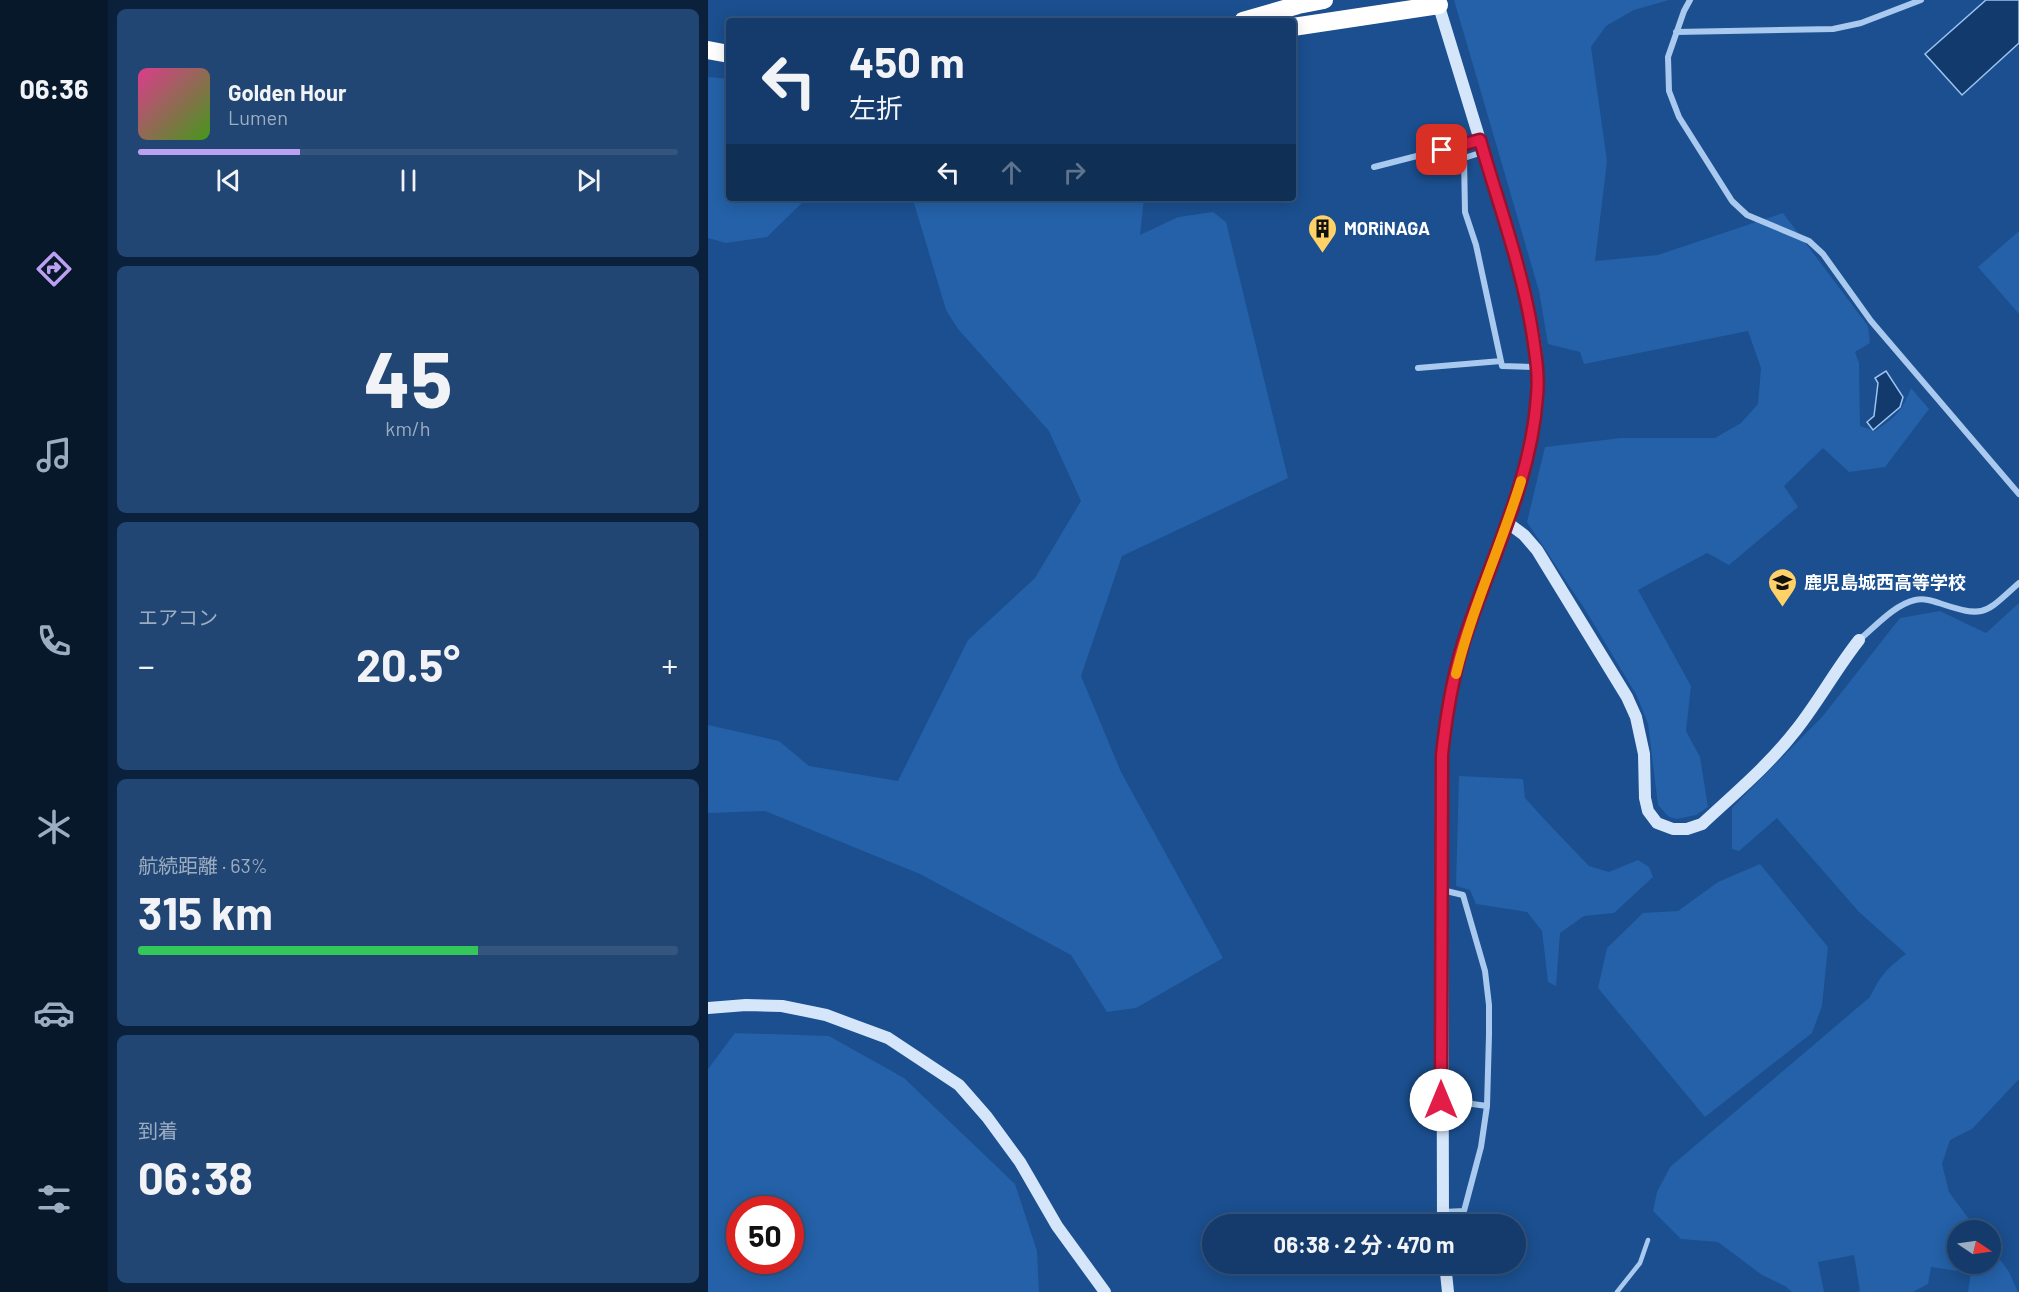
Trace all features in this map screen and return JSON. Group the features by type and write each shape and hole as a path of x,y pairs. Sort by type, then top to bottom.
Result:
{"highway":[{"path":"1253,18 1324,0"},
{"path":"1296,26 1438,2"},
{"path":"708,50 726,54"},
{"path":"708,55 726,55"}],"main road":[{"path":"1438,2 1520,271 1529,307 1537,367 1538,395 1524,470 1508,523 1463,644 1448,708 1442,755 1443,1214"},
{"path":"1508,523 1524,535 1537,550 1627,697 1641,735 1648,811 1657,823 1673,829 1687,829 1702,824 1776,753 1797,729 1859,640"},
{"path":"708,1008 746,1005 782,1006 826,1015 888,1038 959,1085 987,1117 1020,1162 1057,1226 1105,1292"},
{"path":"1446,1274 1448,1292"}],"street":[{"path":"1690,0 1668,57 1669,91 1679,117 1732,201 1747,215 1809,241 1823,254 1871,321 2019,494"},
{"path":"1676,32 1833,29 1862,22 1921,0"},
{"path":"1374,167 1482,146"},
{"path":"1482,146 1464,158 1465,212 1476,245 1502,366 1537,367"},
{"path":"1418,368 1501,361"},
{"path":"1859,640 1906,603 1918,599 1929,600 1971,613 1982,612 2019,584"},
{"path":"1442,890 1463,895 1485,970 1489,1005 1487,1106 1481,1147 1464,1211 1455,1214"},
{"path":"1441,1100 1487,1106"}],"lane":[{"path":"1617,1292 1640,1263 1648,1240"}],"shaded area":[{"path":"1454,0 1669,0 1634,10 1606,26 1591,47 1607,161 1595,261 1658,255 1783,213 1868,326 1870,343 1855,352 1859,363 1860,426 1875,431 1888,422 1898,413 1911,388 1929,409 1885,467 1849,472 1823,448 1784,486 1798,507 1729,565 1707,553 1638,590 1691,686 1686,731 1700,757 1708,807 1696,815 1677,819 1669,817 1658,805 1648,724 1637,696 1586,611 1527,522 1545,447 1621,438 1715,438 1741,423 1758,404 1761,368 1748,331 1584,364 1580,352 1548,344 1539,291"},
{"path":"1986,0 2019,0 2019,43 1962,95 1925,54"},
{"path":"708,77 726,79 726,201 804,201 767,237 726,243 708,238"},
{"path":"908,201 1144,201 1140,235 1178,217 1213,212 1226,222 1288,478 1122,556 1081,676 1121,772 1223,958 1136,1008 1107,1012 1071,955 920,874 765,811 708,813 708,725 779,741 809,766 898,781 968,640 1035,578 1081,501 1049,431 958,329 946,310 914,203"},
{"path":"2019,231 2019,314 1978,267"},
{"path":"1886,371 1903,397 1900,407 1873,430 1867,422 1874,416 1878,383 1875,378"},
{"path":"2019,603 2019,1079 1972,1129 1950,1140 1942,1164 1949,1192 1970,1220 1947,1220 1947,1269 1931,1267 1928,1284 1913,1292 1857,1292 1860,1291 1854,1255 1818,1262 1824,1292 1792,1292 1762,1275 1718,1242 1681,1239 1653,1211 1657,1192 1670,1167 1870,997 1885,973 1906,954 1859,912 1777,818 1739,851 1732,849 1732,808 1822,717 1900,618 1940,611 1986,633"},
{"path":"1459,776 1523,779 1525,798 1589,866 1609,872 1638,860 1649,867 1653,877 1614,913 1584,916 1560,933 1556,986 1548,982 1542,931 1527,912 1476,904 1470,890 1456,886"},
{"path":"1760,864 1828,947 1822,1006 1812,1033 1705,1117 1598,988 1607,948 1643,913 1678,911 1718,882"},
{"path":"735,1033 829,1036 904,1078 1015,1184 1037,1251 1039,1292 708,1292 708,1069"},
{"path":"2001,1261 2018,1292 1968,1292 1971,1274 2001,1274"}],"slow traffic":[{"path":"1456,674 1463,644 1508,523 1521,481"}],"place":[{"name":"MORiNAGA","path":"1323,254"},
{"name":"鹿児島城西高等学校","path":"1783,608"}],"route":[{"path":"1441,1100 1442,755 1448,708 1463,644 1508,523 1524,470 1538,395 1537,367 1529,307 1480,140 1442,150"}]}
